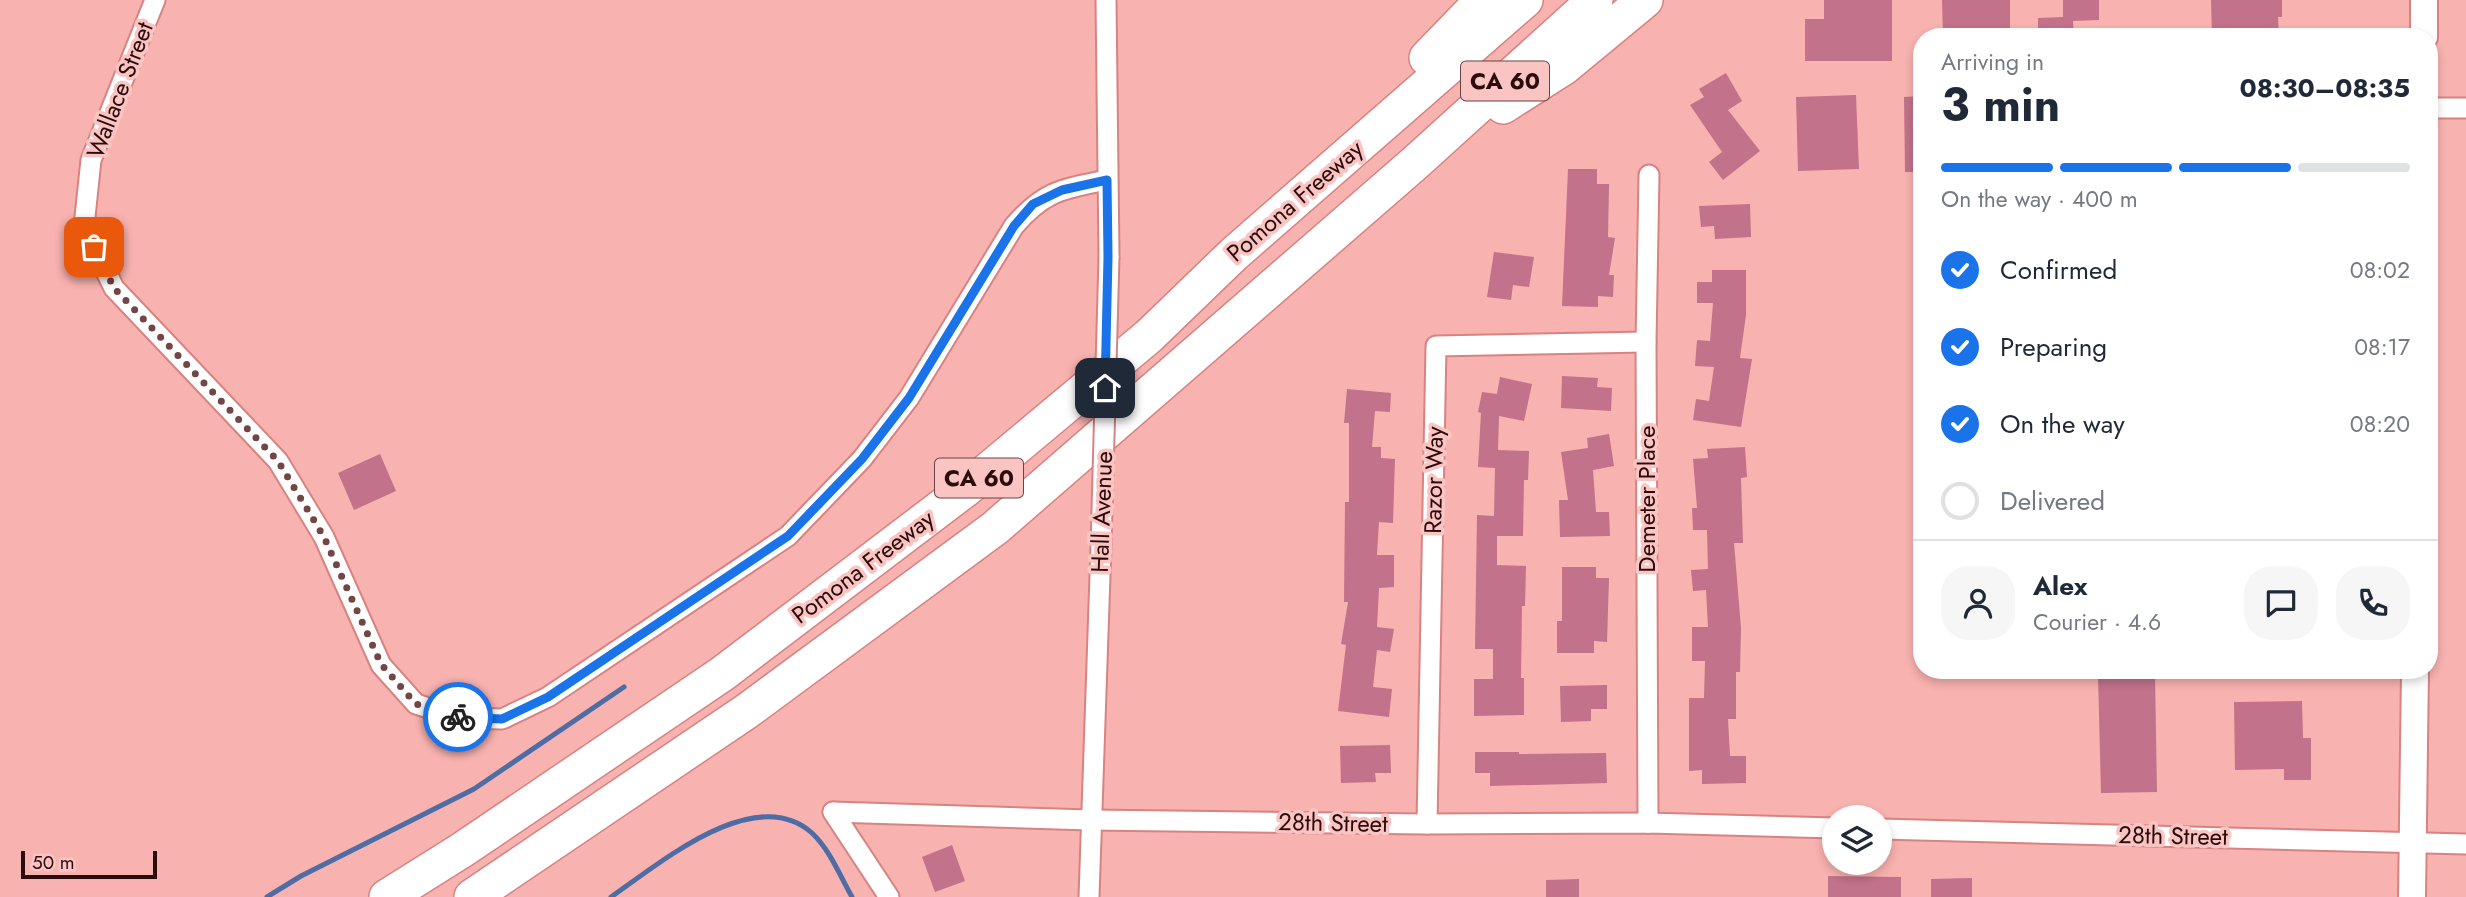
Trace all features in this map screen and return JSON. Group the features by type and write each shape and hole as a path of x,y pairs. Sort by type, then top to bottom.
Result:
{"highway":[{"path":"1234,254 1483,0"},
{"name":"Pomona Freeway","path":"387,897 462,850 722,674 967,488 1149,336 1234,254 1525,0"},
{"name":"Pomona Freeway","path":"472,897 747,711 995,528 1415,163 1594,0"},
{"path":"1415,163 1564,67 1645,0"}],"main road":[{"path":"2424,0 2424,28"},
{"path":"2412,897 2415,679"}],"street":[{"name":"Wallace Street","path":"155,0 91,160 84,226 114,288 278,461 324,537 381,664 416,704 460,718 502,719 548,697 788,536 862,459 909,398 1014,226 1033,204 1062,190 1107,180"},
{"name":"Hall Avenue","path":"1089,897 1108,257 1106,0"},
{"path":"2438,108 2466,108"},
{"name":"Demeter Place","path":"1648,822 1646,342 1649,175"},
{"name":"Razor Way","path":"1427,824 1436,346 1646,342"},
{"name":"28th Street","path":"889,897 833,812 1090,820 1427,824 1648,822 1822,828"},
{"name":"28th Street","path":"1892,829 2466,844"}],"building":[{"path":"1824,0 1892,0 1892,61 1805,61 1805,19 1824,19"},
{"path":"1942,0 2010,0 2010,28 1943,28"},
{"path":"2063,0 2099,0 2099,20 2073,21 2073,28 2038,28 2038,18 2063,17"},
{"path":"2211,0 2282,0 2279,28 2212,28"},
{"path":"1726,73 1742,101 1728,110 1760,151 1723,180 1709,162 1722,152 1690,105 1704,97 1699,89"},
{"path":"1856,95 1859,169 1798,171 1796,97"},
{"path":"1913,96 1913,172 1905,172 1904,97"},
{"path":"1568,169 1597,169 1597,184 1609,184 1608,237 1615,238 1609,275 1614,275 1613,297 1598,296 1598,307 1562,306"},
{"path":"1750,204 1751,237 1715,239 1714,226 1701,227 1699,206"},
{"path":"1494,252 1534,257 1529,287 1513,285 1511,300 1487,297"},
{"path":"1712,270 1746,270 1746,315 1740,358 1752,359 1741,427 1693,420 1696,399 1709,401 1714,367 1695,366 1697,340 1710,341 1713,303 1697,303 1697,282 1712,282"},
{"path":"1562,376 1598,378 1597,387 1612,388 1611,411 1561,408"},
{"path":"1500,377 1532,384 1524,421 1499,416 1498,450 1529,451 1528,480 1524,480 1523,536 1497,536 1497,565 1526,566 1525,606 1522,606 1521,678 1524,678 1524,715 1474,716 1474,679 1493,679 1493,649 1475,649 1477,515 1494,516 1495,468 1478,467 1481,413 1478,412 1482,392 1497,394"},
{"path":"1347,389 1391,393 1390,412 1375,411 1372,447 1381,447 1381,458 1395,459 1393,523 1379,522 1377,555 1394,555 1394,587 1379,588 1377,627 1394,629 1390,652 1377,650 1373,687 1392,689 1389,717 1338,711 1346,645 1341,644 1348,602 1344,602 1345,502 1349,502 1349,423 1344,423"},
{"path":"1609,434 1614,466 1593,470 1596,512 1609,512 1610,536 1560,537 1559,500 1568,500 1561,452 1588,448 1587,438"},
{"path":"1745,447 1747,477 1741,478 1743,543 1734,543 1741,628 1740,672 1736,672 1736,719 1728,719 1730,756 1746,756 1746,783 1702,784 1702,770 1689,771 1689,698 1704,698 1705,661 1692,661 1692,627 1708,627 1706,590 1693,591 1691,570 1708,569 1707,530 1693,530 1692,508 1697,508 1693,459 1708,458 1707,449"},
{"path":"380,454 396,491 354,510 338,473"},
{"path":"1562,567 1596,567 1596,578 1609,578 1607,642 1594,641 1594,653 1557,653 1557,621 1562,621"},
{"path":"2098,679 2155,679 2157,792 2101,793"},
{"path":"1607,685 1607,709 1591,709 1591,721 1561,722 1560,686"},
{"path":"2302,701 2303,738 2311,738 2311,780 2284,780 2284,769 2235,770 2234,702"},
{"path":"1390,745 1391,773 1375,773 1376,782 1341,783 1340,746"},
{"path":"1475,752 1606,753 1607,783 1490,786 1490,773 1475,773"},
{"path":"952,845 965,881 935,892 922,857"},
{"path":"1828,876 1901,877 1901,897 1828,897"},
{"path":"1972,878 1972,897 1931,897 1931,879"},
{"path":"1579,879 1579,897 1546,897 1546,880"}],"waterway":[{"path":"267,897 301,876 474,789 624,687"},
{"path":"611,897 681,849 708,834 736,822 763,817 789,820 812,833 829,855 852,897"}],"way so far":[{"path":"94,247 114,288 278,461 324,537 381,664 416,704 458,717"}],"route":[{"path":"458,717 502,719 548,697 788,536 862,459 909,398 1014,226 1033,204 1062,190 1107,180 1105,388"}]}
